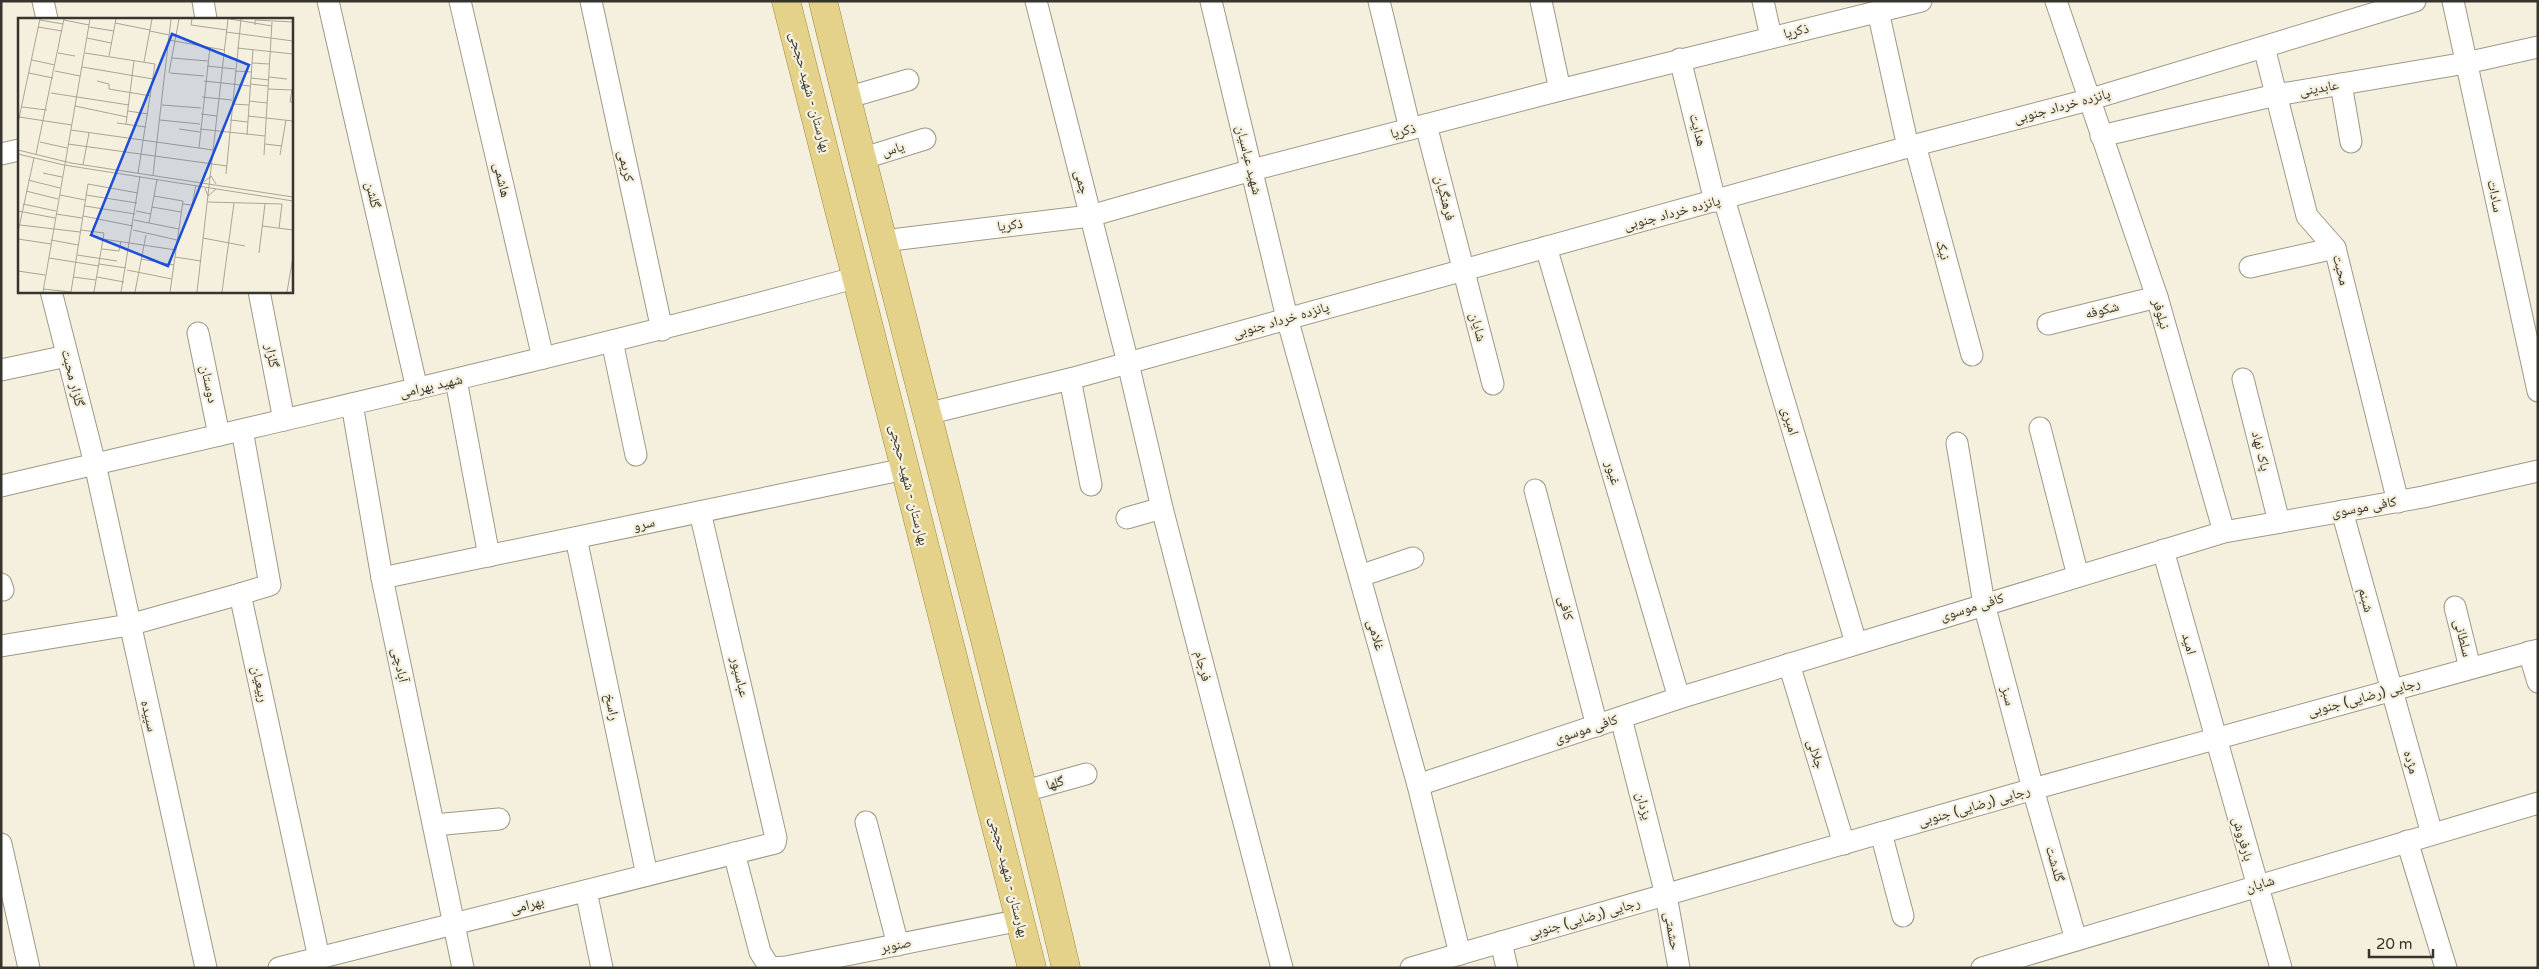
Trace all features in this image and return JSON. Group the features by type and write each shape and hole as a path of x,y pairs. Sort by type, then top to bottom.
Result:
{"main road":[{"name":"بهارستان - شهید حججی","path":"786,1 858,277 893,423 1032,968"},
{"path":"823,1 926,414 1025,791 1066,968"},
{"path":"893,423 926,414"},
{"path":"1022,926 1032,936 1041,936 1056,926"}],"street":[{"path":"43,1 47,18"},
{"path":"203,1 206,18"},
{"name":"گلشن","path":"328,1 417,389"},
{"name":"هاشمی","path":"460,1 543,358"},
{"name":"کریمی","path":"591,1 662,330"},
{"name":"چمی","path":"1036,1 1128,364"},
{"name":"شهید عباسیان","path":"1211,1 1287,318"},
{"name":"فرهنگیان","path":"1378,1 1463,271"},
{"path":"1541,1 1560,90"},
{"path":"1763,1 1771,37"},
{"name":"ذکریا","path":"883,241 1090,216 1252,170 1560,90 1921,1"},
{"path":"2056,1 2088,100"},
{"name":"پانزده خرداد جنوبی","path":"926,414 1128,364 1287,318 1911,146 2088,100 2264,47 2367,8 2415,1"},
{"name":"سادات","path":"2453,1 2538,391"},
{"name":"نیک","path":"1878,11 1911,146 1972,355"},
{"name":"محبت","path":"2264,47 2307,216 2335,248 2398,502"},
{"name":"عابدینی","path":"2101,136 2276,96 2466,63 2538,47"},
{"name":"هدایت","path":"1680,59 1720,200"},
{"path":"846,98 908,80"},
{"path":"2342,84 2351,142"},
{"name":"نیلوفر","path":"2088,100 2156,297 2224,532"},
{"name":"یاس","path":"861,159 925,139"},
{"name":"امیری","path":"1720,200 1856,643"},
{"name":"غیور","path":"1546,248 1679,698"},
{"path":"2250,267 2335,248"},
{"name":"شایان","path":"1463,271 1493,384"},
{"name":"شهید بهرامی","path":"1,486 662,330 858,277"},
{"name":"گلزار محبت","path":"51,292 95,464"},
{"name":"گلزار","path":"259,292 284,420"},
{"name":"شکوفه","path":"2048,324 2156,297"},
{"name":"غلامی","path":"1287,318 1418,786 1460,954"},
{"name":"دوستان","path":"198,333 220,435"},
{"path":"612,341 636,455"},
{"path":"1,370 68,356"},
{"name":"فرجام","path":"1128,364 1162,508 1282,968"},
{"path":"1070,379 1090,484"},
{"name":"پاک نهاد","path":"2243,379 2279,522"},
{"path":"456,380 489,556"},
{"name":"آبادچی","path":"352,404 382,578 463,968"},
{"path":"2040,428 2078,576"},
{"path":"1,646 129,625 270,585 242,430"},
{"name":"سبز","path":"1956,443 1984,604 2033,789"},
{"name":"سپیده","path":"95,464 206,968"},
{"name":"سرو","path":"382,578 905,469"},
{"name":"کافی موسوی","path":"1418,786 1679,698 2224,532 2398,502 2538,471"},
{"name":"کافی","path":"1535,490 1597,726"},
{"path":"1127,518 1162,508"},
{"name":"شبنم","path":"2342,511 2390,690"},
{"name":"عباسپور","path":"700,512 760,764 776,838 775,843"},
{"name":"راسخ","path":"576,538 647,875"},
{"name":"امید","path":"2163,550 2214,739"},
{"path":"1360,576 1413,558"},
{"name":"ربیعیان","path":"240,594 319,958"},
{"name":"سلطانی","path":"2455,607 2470,668"},
{"path":"2533,651 2538,682"},
{"name":"رجایی (رضایی) جنوبی","path":"1422,966 2033,789 2533,651"},
{"name":"جلالی","path":"1789,664 1844,844"},
{"name":"مژده","path":"2390,690 2432,834"},
{"name":"یزدان","path":"1621,718 1666,894"},
{"name":"بارفروش","path":"2214,739 2281,968"},
{"name":"گلها","path":"1025,791 1086,774"},
{"name":"گلدشت","path":"2033,789 2076,940"},
{"name":"شایان","path":"1982,968 2041,959 2076,940 2256,885 2538,804"},
{"path":"434,825 498,819"},
{"path":"866,822 898,945"},
{"path":"1881,833 1903,916"},
{"path":"2407,841 2446,968"},
{"name":"بهرامی","path":"281,968 775,843"},
{"path":"1,844 29,968"},
{"name":"صنوبر","path":"734,853 760,952 770,968 786,967 898,945 1022,926"},
{"path":"586,890 602,968"},
{"name":"حشمتی","path":"1666,894 1679,968"},
{"path":"1501,942 1507,968"}]}
